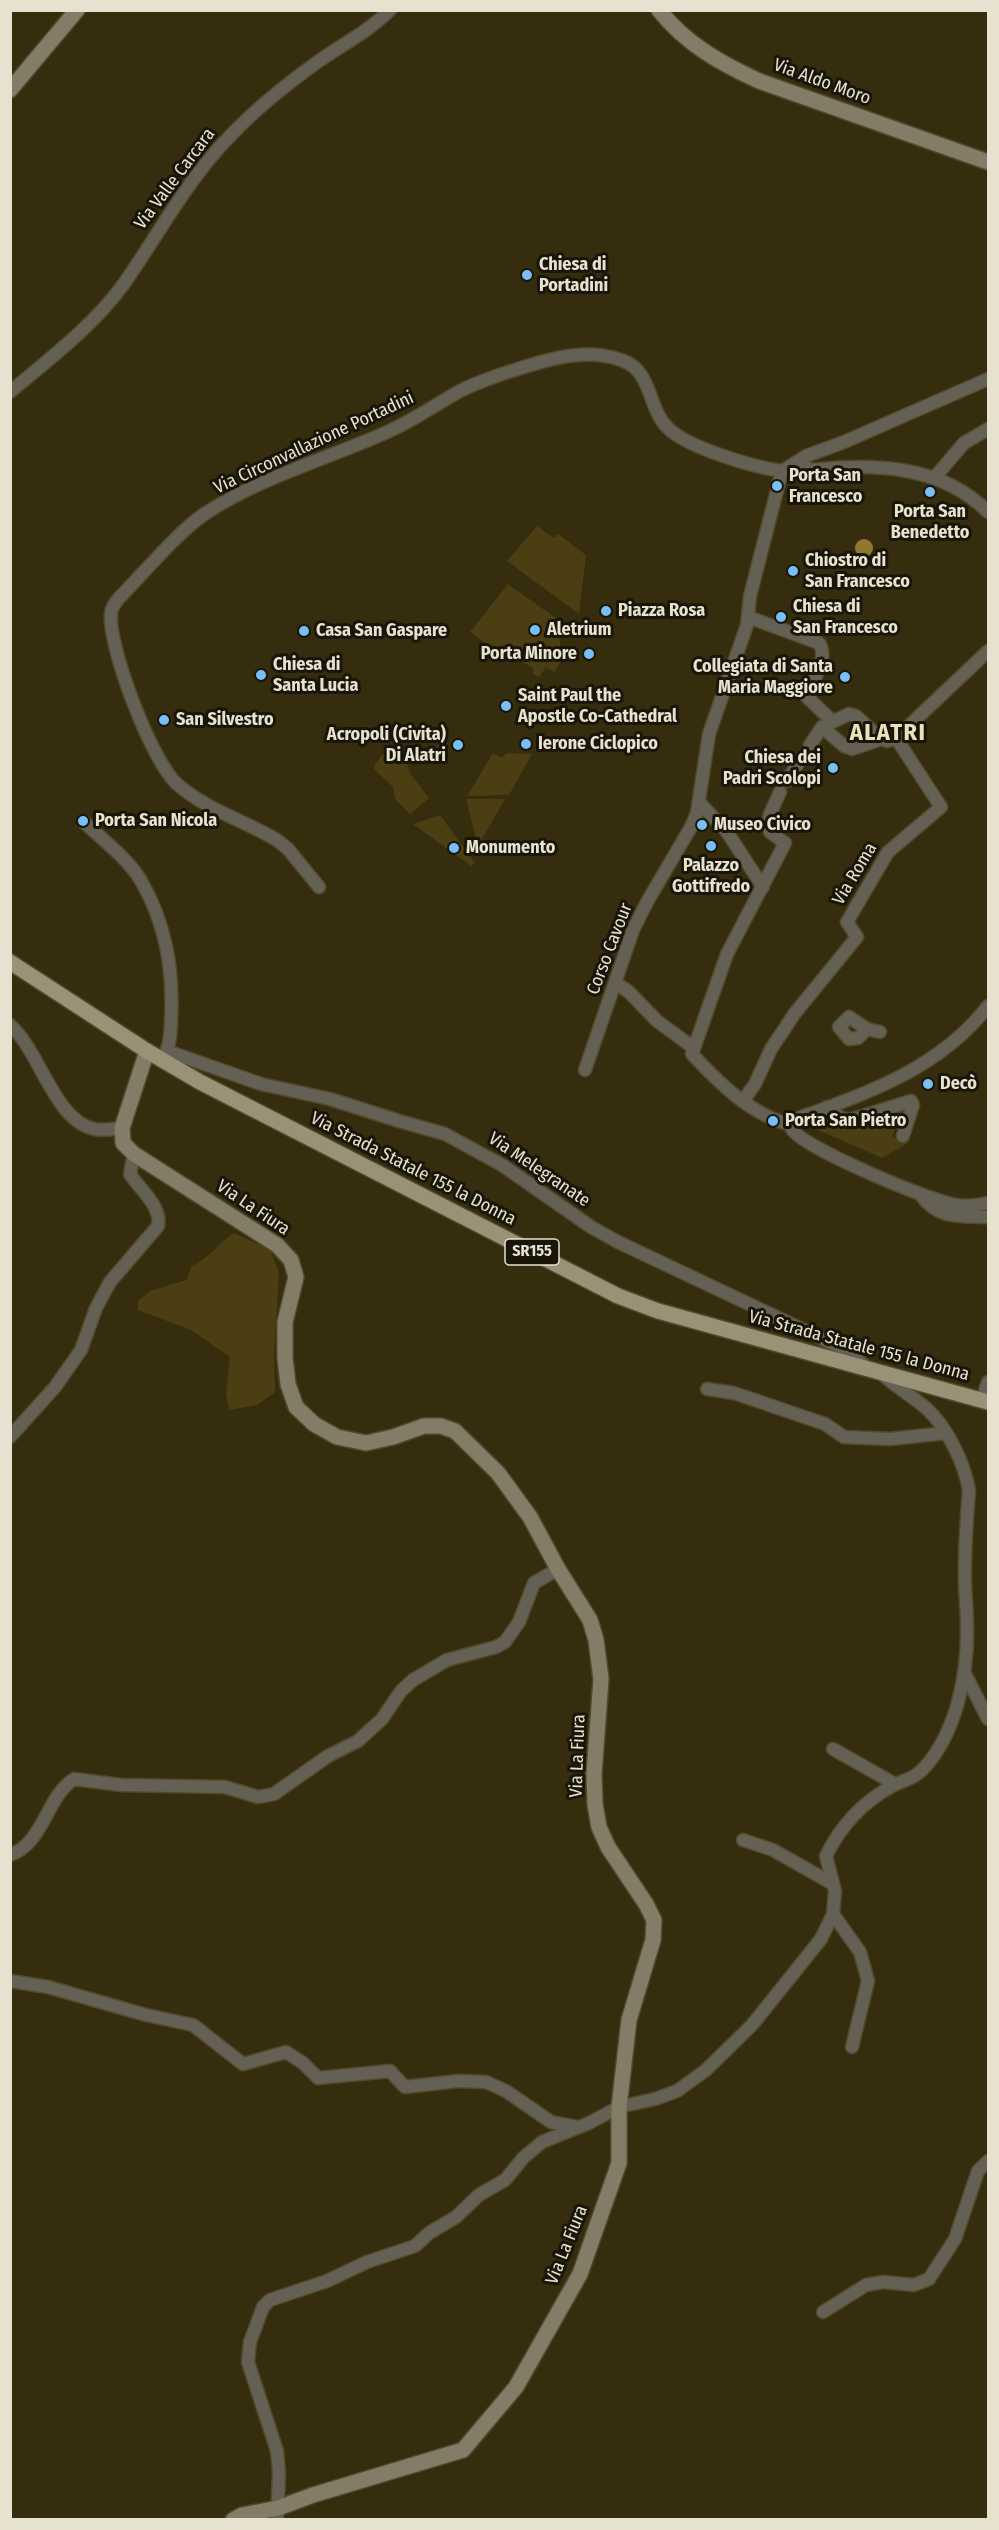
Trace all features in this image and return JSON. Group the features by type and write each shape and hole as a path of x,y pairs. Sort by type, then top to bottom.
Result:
{"main road":[{"path":"10,90 77,10"},
{"name":"Via Aldo Moro","path":"658,10 670,24 698,48 727,66 759,81 988,162"},
{"name":"Via Strada Statale 155 la Donna","path":"10,962 147,1051 164,1055 200,1082 618,1296 658,1311 985,1401"},
{"path":"134,1154 123,1143 122,1128 147,1051"},
{"name":"Via La Fiura","path":"134,1154 277,1245 291,1260 296,1277 285,1322 288,1384 296,1407 314,1424 337,1437 366,1443 393,1437 424,1426 441,1426 455,1431 498,1473 531,1517 558,1569 590,1620 596,1640 601,1679 594,1774 595,1804 599,1827 608,1847 654,1920 653,1940 629,2020 619,2107 619,2163 580,2274 516,2387 463,2450 313,2495 277,2514 242,2515 233,2520"}],"street":[{"name":"Via Valle Carcara","path":"10,392 68,342 116,293 182,196 214,153 234,132 317,63 346,45 390,10"},
{"name":"Via Circonvallazione Portadini","path":"319,886 288,849 277,840 192,795 166,772 157,757 126,681 112,628 111,615 115,603 202,516 266,482 386,433 462,389 569,355 596,355 623,360 640,373 660,418 668,428 693,444 749,464 782,471"},
{"path":"782,471 802,459 988,379"},
{"path":"935,477 964,443 988,429"},
{"path":"802,459 803,466 812,470 907,469 935,477 972,498 988,512"},
{"name":"Corso Cavour","path":"585,1070 633,930 692,827 701,804 710,734 748,617 750,596 782,471"},
{"path":"748,617 819,643 824,652 807,697 848,748 852,749 881,739"},
{"path":"810,745 827,724 852,714 881,739 888,741 896,738 988,651"},
{"name":"Via Roma","path":"743,1101 755,1084 771,1049 795,1013 857,936 847,922 888,852 941,807 896,738"},
{"path":"788,778 802,757"},
{"path":"780,792 768,824 770,832 785,843 727,954 692,1054 743,1101 773,1121 792,1125"},
{"path":"701,804 727,832 763,887"},
{"path":"85,823 129,864 139,878 158,917 171,974 172,1009 164,1055"},
{"path":"616,983 629,992 657,1021 694,1048"},
{"path":"792,1125 801,1117 899,1078 931,1059 967,1031 988,1006"},
{"path":"10,1025 25,1040 63,1107 77,1121 92,1129 122,1128"},
{"path":"867,1029 880,1032"},
{"name":"Via Melegranate","path":"164,1055 261,1084 365,1109 460,1140 502,1165 591,1227 846,1350 925,1407 946,1433 967,1478 969,1490 964,1566 968,1626 962,1685 942,1745 917,1776 895,1784 868,1800 835,1839 826,1856 835,1891 833,1914"},
{"path":"827,1107 841,1118 850,1120 911,1101 913,1105 903,1136"},
{"path":"792,1125 798,1137 921,1195 956,1205 988,1203"},
{"path":"10,1437 55,1387 81,1350 96,1308 110,1282 158,1226 159,1218 156,1208 130,1174 134,1154"},
{"path":"921,1195 929,1207 937,1212 988,1218"},
{"path":"985,1401 988,1382"},
{"path":"707,1389 734,1393 825,1424 844,1437 890,1439 946,1433"},
{"path":"10,1855 21,1850 31,1841 58,1796 74,1779 122,1785 225,1787 258,1797 274,1794 328,1756 358,1741 382,1719 401,1691 413,1680 447,1660 496,1647 505,1642 519,1622 534,1583 558,1569"},
{"path":"964,1671 988,1719"},
{"path":"833,1749 895,1784"},
{"path":"742,1839 773,1850 833,1884"},
{"path":"277,2514 277,2451 248,2362 250,2342 263,2307 270,2300 327,2281 367,2262 415,2246 429,2233 456,2217 479,2195 505,2180 524,2157 542,2142 619,2107 655,2099 677,2091 706,2070 752,2025 821,1939 833,1914 860,1952 868,1981 852,2047"},
{"path":"10,1981 48,1987 146,2015 193,2025 243,2064 286,2052 303,2063 318,2078 390,2071 405,2087 486,2082 506,2091 551,2122 579,2127"},
{"path":"823,2312 866,2285 883,2282 914,2285 930,2279 955,2239 978,2171 988,2160"}],"shaded area":[{"path":"537,526 554,538 558,534 586,555 579,614 507,561"},
{"path":"864,539 870,542 873,548 870,554 864,557 858,554 855,548 858,542"},
{"path":"508,584 560,621 560,663 554,672 546,667 539,677 533,674 534,669 512,654 507,659 470,632"},
{"path":"386,750 408,765 409,772 429,798 410,814 395,799 393,787 374,769"},
{"path":"493,753 501,758 507,753 532,754 509,795 467,796"},
{"path":"466,799 505,799 478,846"},
{"path":"440,815 475,863 471,866 413,824"},
{"path":"909,1096 892,1137 908,1143 882,1158 809,1126 809,1120 823,1113 852,1118"},
{"path":"234,1233 270,1250 279,1272 274,1354 275,1392 257,1405 229,1410 226,1394 230,1357 191,1330 138,1310 138,1301 150,1291 186,1280 192,1266 204,1259"}],"place":[{"name":"Chiesa di Portadini","path":"527,275"},
{"name":"Porta San Francesco","path":"777,486"},
{"name":"Porta San Benedetto","path":"930,492"},
{"name":"Chiostro di San Francesco","path":"793,571"},
{"name":"Piazza Rosa","path":"606,611"},
{"name":"Chiesa di San Francesco","path":"781,617"},
{"name":"Aletrium","path":"535,630"},
{"name":"Casa San Gaspare","path":"304,631"},
{"name":"Porta Minore","path":"589,654"},
{"name":"Chiesa di Santa Lucia","path":"261,675"},
{"name":"Collegiata di Santa Maria Maggiore","path":"845,677"},
{"name":"Saint Paul the Apostle Co-Cathedral","path":"506,706"},
{"name":"San Silvestro","path":"164,720"},
{"name":"Ierone Ciclopico","path":"526,744"},
{"name":"Acropoli (Civita) Di Alatri","path":"458,745"},
{"name":"Chiesa dei Padri Scolopi","path":"833,768"},
{"name":"Porta San Nicola","path":"83,821"},
{"name":"Museo Civico","path":"702,825"},
{"name":"Palazzo Gottifredo","path":"711,846"},
{"name":"Monumento","path":"454,848"},
{"name":"Decò","path":"928,1084"},
{"name":"Porta San Pietro","path":"773,1121"}],"district":[{"name":"ALATRI","path":"888,733"}]}
